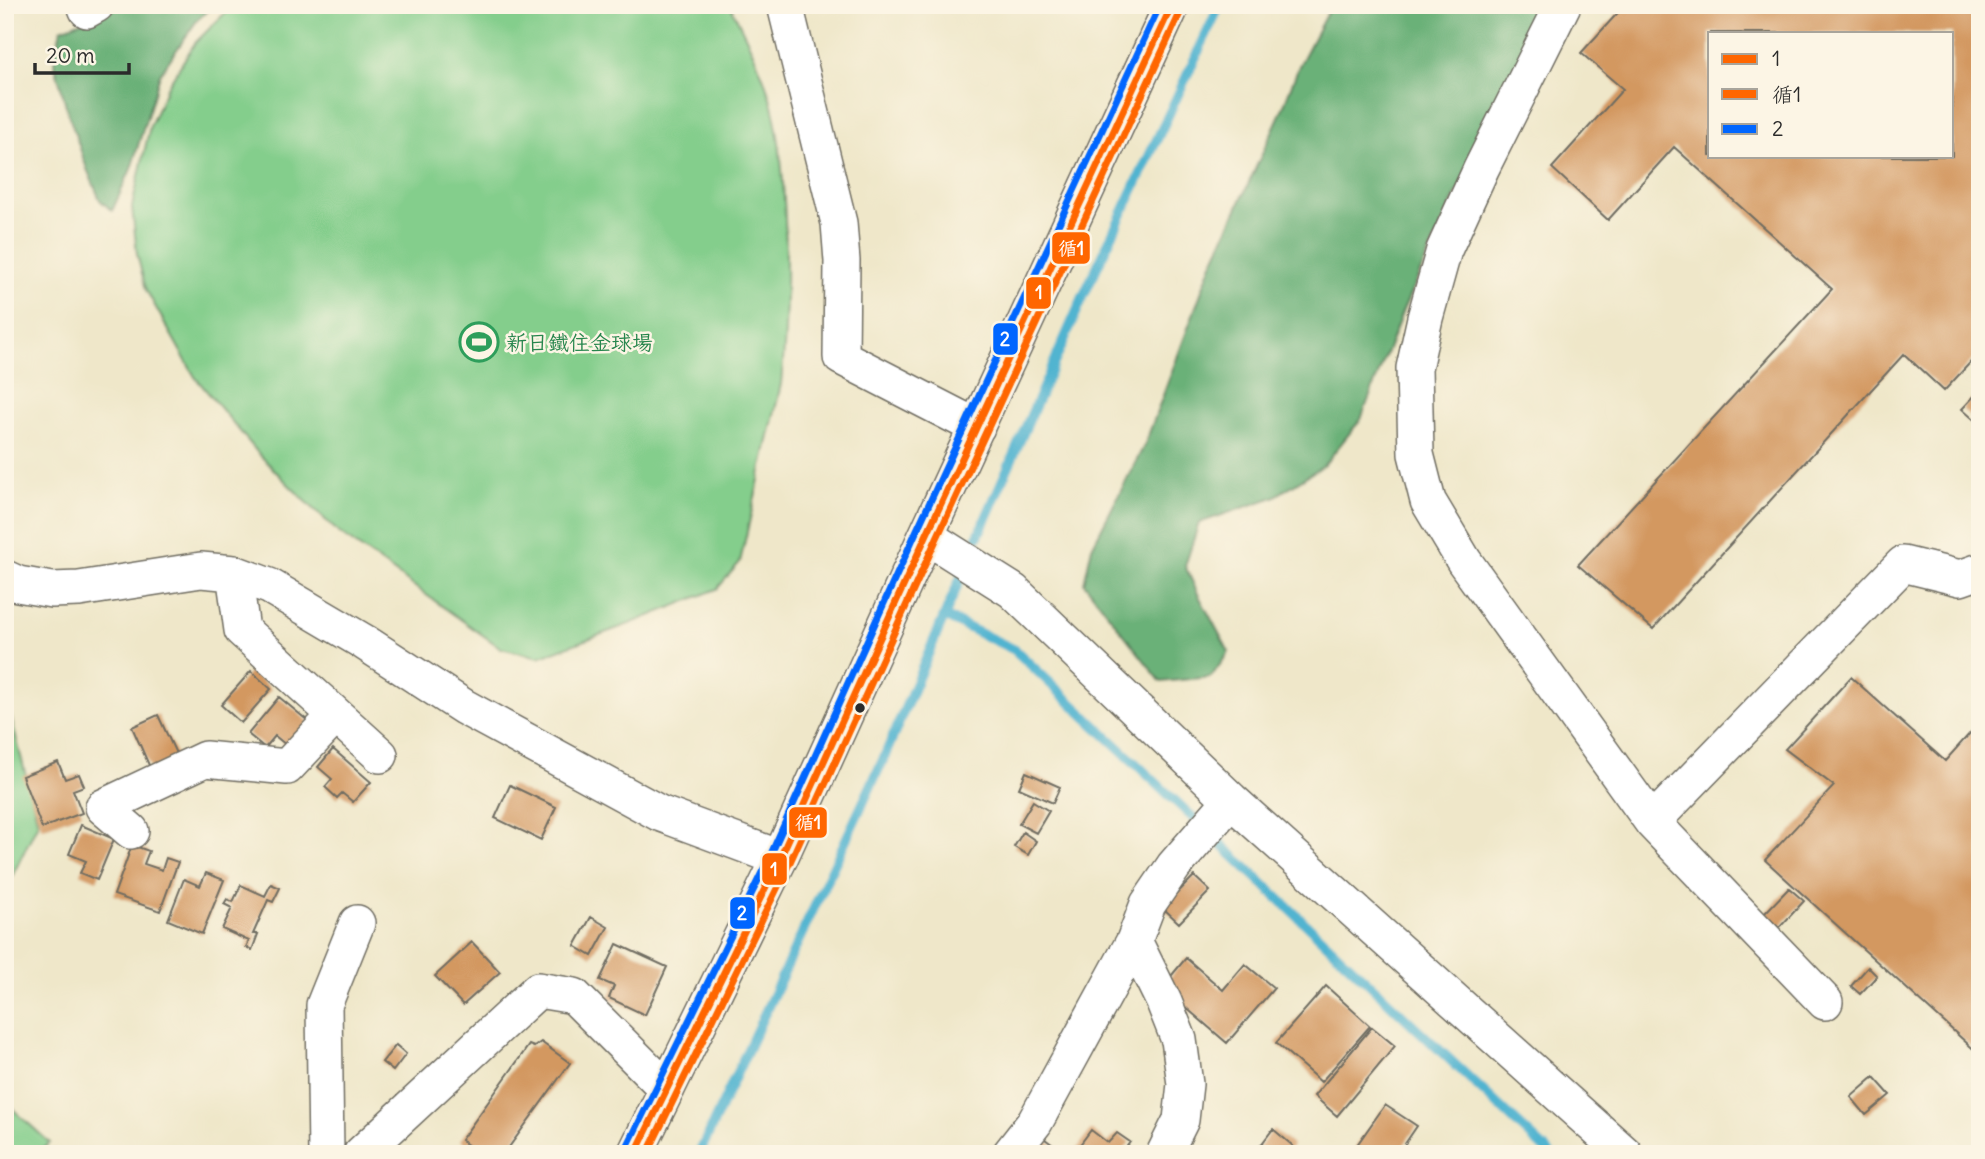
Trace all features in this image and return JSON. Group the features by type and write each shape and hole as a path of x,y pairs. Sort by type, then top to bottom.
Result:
{"street":[{"path":"85,5 87,10 96,5"},
{"path":"785,5 839,223 842,261 841,357 977,427"},
{"path":"635,1154 780,858 1172,5"},
{"path":"1563,5 1481,169 1444,250 1425,318 1414,368 1416,454 1428,501 1464,561 1652,822 1825,1002"},
{"path":"926,536 1013,591 1214,819 1625,1154"},
{"path":"1652,822 1903,564 1960,578 1980,571"},
{"path":"5,578 18,584 52,590 79,589 201,570 233,573 269,586 364,642 464,707 659,813 780,858"},
{"path":"233,573 242,630 380,755"},
{"path":"131,831 103,807 205,759 286,767 335,716"},
{"path":"1010,1154 1035,1122 1134,942 1148,904 1174,866 1214,819"},
{"path":"326,1154 324,1005 357,923"},
{"path":"1134,942 1179,1040 1185,1084 1181,1120 1164,1154"},
{"path":"362,1154 538,990 574,996 667,1089"}],"green space":[{"path":"124,5 215,5 198,19 160,74 131,169 112,211 100,200 87,169 54,62 61,29"},
{"name":"新日鐵住金球場","path":"233,5 731,7 763,77 777,130 784,203 786,301 781,384 740,562 717,589 539,657 501,648 338,532 258,453 195,377 146,290 137,254 132,207 150,126 167,87 195,43"},
{"path":"1331,5 1549,5 1450,207 1404,308 1361,419 1324,465 1274,497 1199,523 1185,566 1229,652 1211,677 1161,682 1084,583 1092,547 1145,444 1211,266 1282,110 1299,66"},
{"path":"5,694 38,823 5,891"},
{"path":"5,1102 50,1143 36,1154 5,1154"}],"building":[{"path":"1625,5 1980,5 1980,352 1944,391 1904,354 1653,629 1578,565 1832,289 1674,147 1608,220 1552,168 1623,89 1581,53"},
{"path":"1980,390 1980,425 1962,409"},
{"path":"251,671 271,689 241,723 221,705"},
{"path":"1851,677 1945,761 1980,722 1980,1055 1765,860 1834,786 1785,749"},
{"path":"279,697 314,726 286,745 275,736 265,748 248,734"},
{"path":"158,715 179,760 152,772 132,727"},
{"path":"333,749 371,782 353,802 342,793 337,798 325,787 332,779 318,767"},
{"path":"58,762 65,779 79,774 84,786 73,790 82,813 42,828 22,776"},
{"path":"1026,772 1060,787 1053,803 1019,788"},
{"path":"510,785 556,807 541,840 495,818"},
{"path":"1033,801 1049,811 1036,833 1019,824"},
{"path":"81,825 114,839 97,880 80,873 86,861 69,854"},
{"path":"1023,832 1036,841 1028,855 1014,847"},
{"path":"132,845 149,851 144,864 162,870 166,858 178,862 160,911 114,895"},
{"path":"206,873 224,880 202,934 168,920 184,879 200,886"},
{"path":"1194,876 1210,891 1179,923 1163,908"},
{"path":"271,884 280,888 273,902 268,900 253,934 258,934 252,950 246,947 249,941 222,929 232,908 224,904 227,899 233,902 241,885 265,896"},
{"path":"1789,888 1804,901 1779,928 1764,914"},
{"path":"591,917 608,927 592,956 575,946"},
{"path":"472,942 500,972 463,1005 435,976"},
{"path":"617,944 667,967 645,1015 609,998 614,986 600,980"},
{"path":"1186,958 1223,990 1245,964 1274,988 1227,1043 1162,987"},
{"path":"1868,967 1877,976 1860,994 1851,986"},
{"path":"1326,986 1370,1026 1321,1082 1276,1043"},
{"path":"1372,1027 1395,1046 1337,1116 1314,1096"},
{"path":"541,1042 570,1063 504,1154 480,1154 461,1140 529,1045 534,1047"},
{"path":"396,1045 406,1054 393,1071 382,1062"},
{"path":"1874,1077 1890,1095 1866,1115 1851,1097"},
{"path":"1385,1105 1417,1126 1398,1154 1354,1154 1352,1152"},
{"path":"1273,1129 1293,1146 1287,1154 1254,1154"},
{"path":"1091,1130 1108,1143 1117,1133 1130,1142 1121,1154 1073,1154"},
{"path":"1041,1136 1065,1154 1027,1154"}],"waterway":[{"path":"978,536 1083,297 1220,5"},
{"path":"699,1154 883,760 961,577"},
{"path":"944,616 1015,650 1550,1154"}],"transit line":[{"name":"2","path":"626,1149 771,854 916,532 1160,5"},
{"name":"1","path":"635,1154 780,858 1172,5"},
{"name":"循1","path":"647,1154 790,862 1182,9"}],"place":[{"name":"新日鐵住金球場","path":"479,342"}]}
